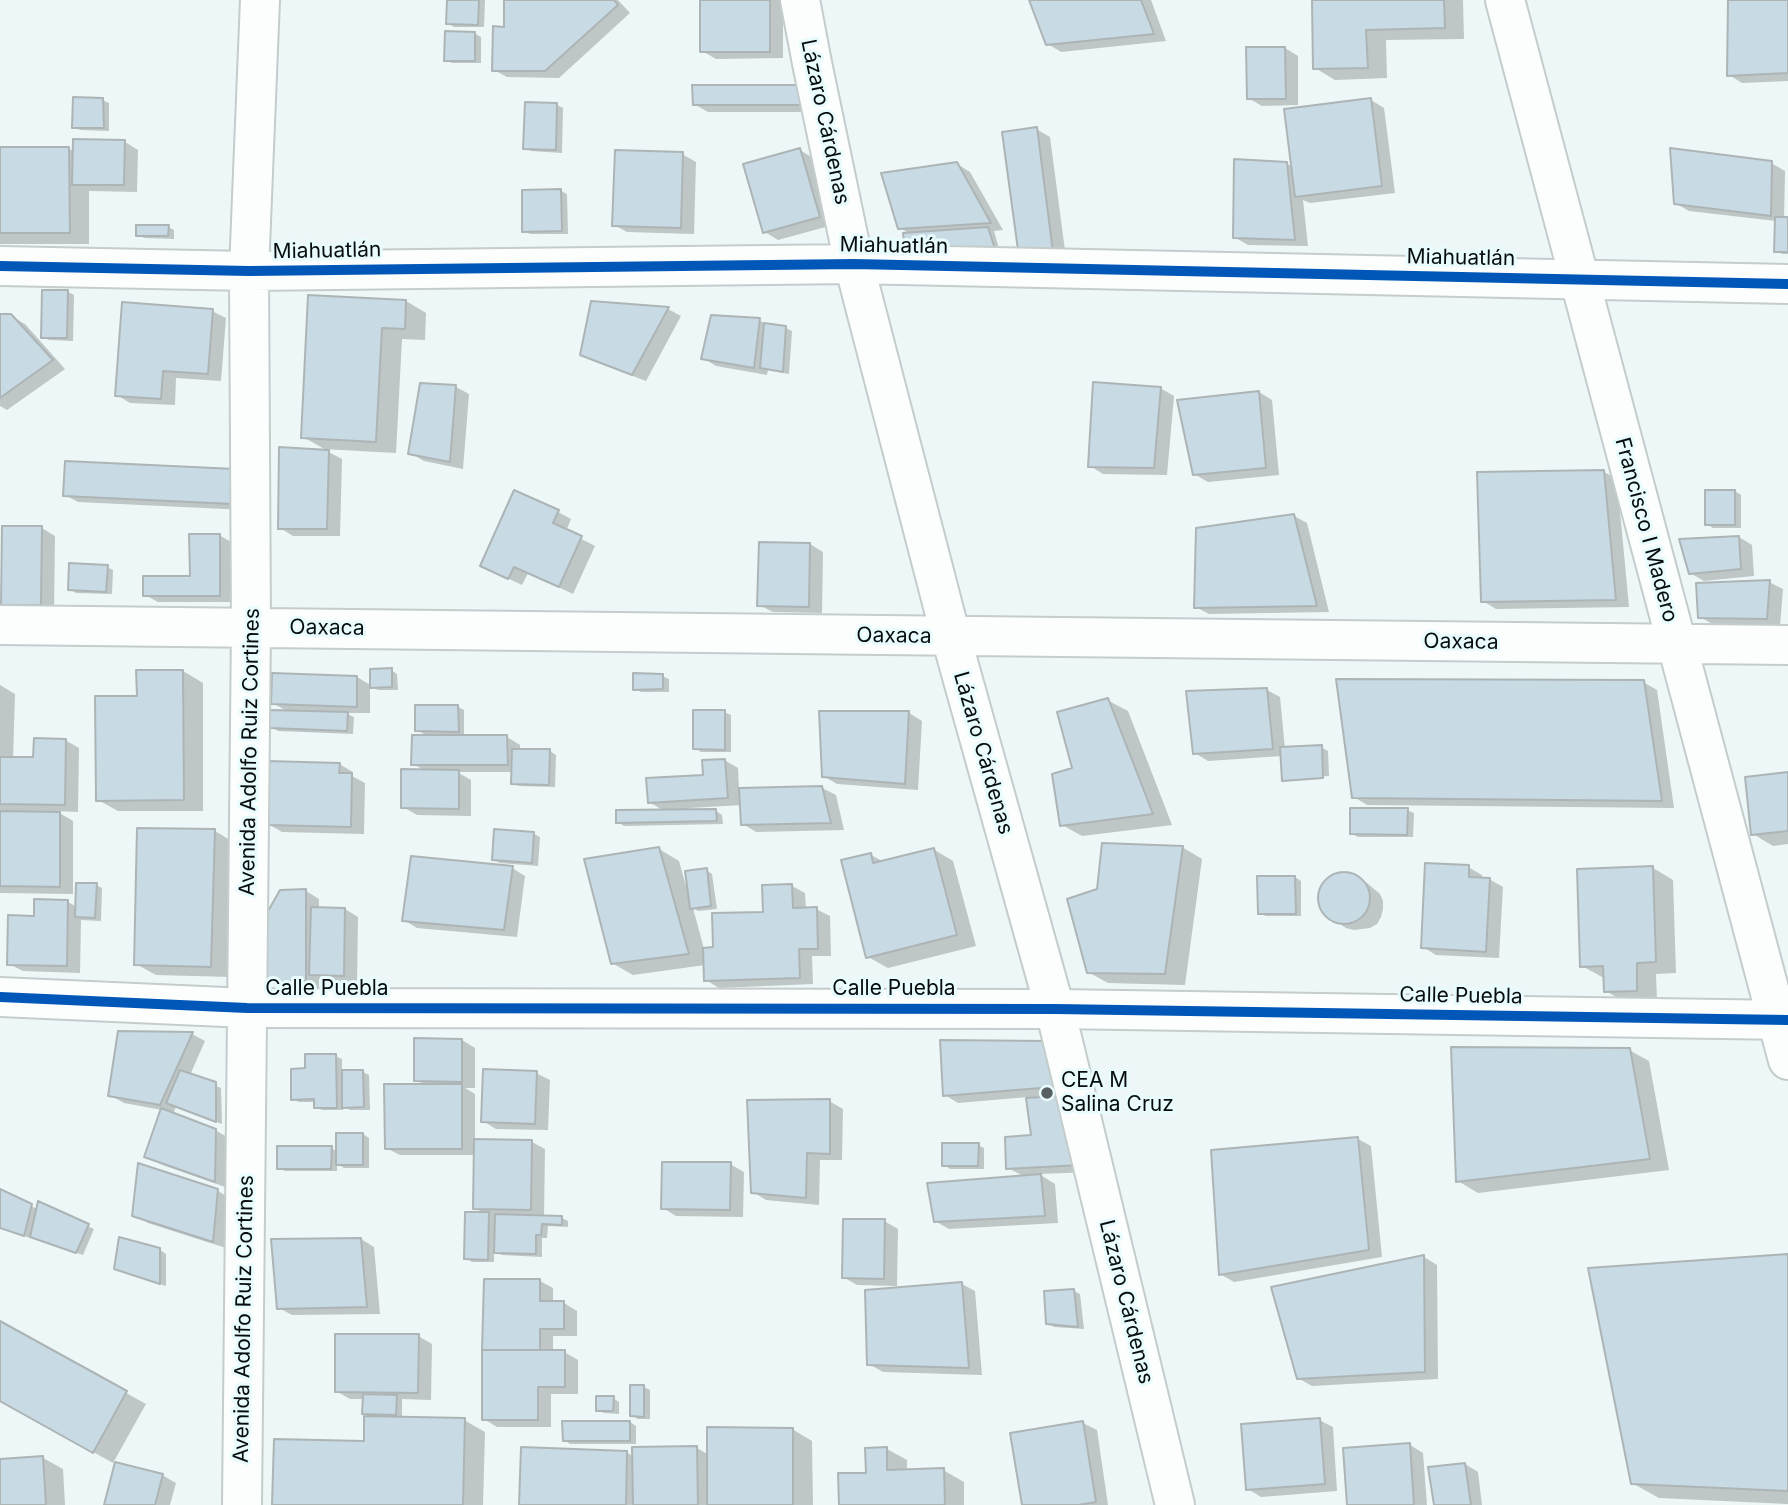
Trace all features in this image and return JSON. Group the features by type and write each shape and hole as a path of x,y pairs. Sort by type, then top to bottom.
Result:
{"street":[{"name":"Avenida Adolfo Ruiz Cortines","path":"242,1505 251,626 249,271 260,0"},
{"name":"Lázaro Cárdenas","path":"800,0 854,264 951,637 1055,1009 1175,1505"},
{"name":"Francisco I Madero","path":"1505,0 1677,644 1783,1019 1788,1060"},
{"name":"Miahuatlán","path":"0,266 249,271 854,264 1788,284"},
{"name":"Oaxaca","path":"0,625 1788,645"},
{"name":"Calle Puebla","path":"0,997 247,1008 1055,1009 1783,1019"}],"building":[{"path":"447,0 479,0 478,25 446,24"},
{"path":"504,0 614,0 618,5 545,71 492,71 493,26 504,27"},
{"path":"700,0 770,0 770,52 700,52"},
{"path":"1029,0 1141,0 1154,34 1046,45"},
{"path":"1312,0 1444,0 1445,28 1366,30 1368,68 1313,69"},
{"path":"1728,0 1788,0 1788,73 1727,76"},
{"path":"445,31 475,32 475,61 444,61"},
{"path":"1246,47 1285,47 1286,99 1247,99"},
{"path":"692,85 801,85 801,105 693,105"},
{"path":"73,97 103,98 104,128 72,128"},
{"path":"1371,98 1382,186 1295,197 1284,109"},
{"path":"525,102 557,103 556,150 523,149"},
{"path":"1037,127 1053,252 1018,250 1002,132"},
{"path":"73,139 125,140 124,185 72,185"},
{"path":"0,147 69,147 70,233 0,233"},
{"path":"800,148 820,217 763,233 743,164"},
{"path":"1670,148 1772,161 1771,216 1674,204"},
{"path":"615,150 683,152 681,228 612,226"},
{"path":"1234,159 1287,162 1295,240 1233,238"},
{"path":"957,162 991,223 898,229 881,173"},
{"path":"561,189 562,231 522,232 522,190"},
{"path":"1775,217 1788,217 1788,252 1774,252"},
{"path":"136,225 169,225 168,236 136,236"},
{"path":"988,227 995,249 905,250 903,233"},
{"path":"42,290 68,290 67,338 41,338"},
{"path":"308,295 406,300 405,329 382,328 376,442 301,438"},
{"path":"591,301 669,307 632,375 580,355"},
{"path":"122,302 213,309 208,374 163,371 161,399 115,396"},
{"path":"0,314 11,314 53,360 0,398"},
{"path":"711,315 760,318 754,368 701,359"},
{"path":"764,323 786,326 783,372 760,368"},
{"path":"1093,382 1161,387 1154,468 1088,467"},
{"path":"420,383 456,385 450,462 408,454"},
{"path":"1259,391 1266,468 1193,475 1177,400"},
{"path":"279,447 329,450 327,529 278,529"},
{"path":"65,461 235,469 233,504 63,496"},
{"path":"1604,470 1616,600 1481,602 1477,472"},
{"path":"514,490 559,510 553,523 582,536 559,587 514,567 508,579 480,566"},
{"path":"1705,490 1735,490 1735,525 1705,525"},
{"path":"1294,514 1317,606 1194,608 1196,528"},
{"path":"2,526 42,526 41,605 1,605"},
{"path":"189,534 220,534 220,596 143,596 143,576 190,576"},
{"path":"1739,536 1741,569 1689,574 1679,539"},
{"path":"759,542 810,543 809,607 757,606"},
{"path":"69,563 108,565 106,592 68,590"},
{"path":"1770,580 1767,619 1698,618 1696,583"},
{"path":"392,668 392,687 370,688 370,669"},
{"path":"136,670 183,670 184,800 96,801 95,696 137,696"},
{"path":"272,673 357,676 357,707 271,704"},
{"path":"633,673 663,674 663,689 633,690"},
{"path":"1336,679 1644,680 1662,801 1352,798"},
{"path":"1267,688 1273,749 1193,754 1186,691"},
{"path":"1108,698 1153,814 1060,826 1052,774 1072,768 1057,712"},
{"path":"415,705 458,705 459,732 415,731"},
{"path":"270,710 348,712 347,731 270,728"},
{"path":"693,710 725,710 725,750 693,749"},
{"path":"819,711 909,711 905,784 822,777"},
{"path":"412,735 507,735 508,765 411,765"},
{"path":"34,738 66,739 65,805 0,804 0,757 33,757"},
{"path":"1322,745 1323,778 1282,781 1280,747"},
{"path":"512,749 550,749 549,785 511,784"},
{"path":"725,759 728,798 648,803 646,778 703,775 702,760"},
{"path":"267,761 340,763 339,773 352,773 351,827 266,825"},
{"path":"401,769 459,770 459,809 401,808"},
{"path":"1788,772 1788,831 1751,835 1745,777"},
{"path":"822,786 831,823 741,825 739,788"},
{"path":"1350,808 1408,808 1407,835 1350,834"},
{"path":"716,809 717,821 616,823 616,810"},
{"path":"0,811 60,812 60,887 0,886"},
{"path":"137,828 215,829 211,967 134,965"},
{"path":"494,829 534,832 532,863 492,860"},
{"path":"1102,843 1183,846 1165,974 1087,973 1067,899 1097,889"},
{"path":"659,847 689,954 611,964 584,859"},
{"path":"934,848 957,935 866,958 841,860 871,853 873,863"},
{"path":"411,856 513,866 504,930 402,921"},
{"path":"1425,863 1469,865 1469,877 1490,878 1486,952 1421,948"},
{"path":"1653,866 1656,962 1637,963 1637,991 1604,992 1603,966 1580,967 1577,869"},
{"path":"707,868 711,906 690,909 685,871"},
{"path":"1344,872 1363,879 1370,898 1363,917 1344,924 1325,917 1318,898 1325,879"},
{"path":"1257,876 1295,876 1296,914 1258,914"},
{"path":"76,883 97,883 95,918 75,917"},
{"path":"792,884 793,908 817,907 818,949 799,949 800,978 704,981 703,948 713,947 712,913 763,912 762,885"},
{"path":"306,889 306,981 267,982 267,913 280,890"},
{"path":"34,899 68,900 67,966 7,965 8,915 34,916"},
{"path":"311,907 345,908 344,976 309,975"},
{"path":"118,1031 193,1032 160,1105 108,1096"},
{"path":"414,1038 462,1039 462,1082 414,1081"},
{"path":"940,1040 1047,1041 1065,1086 943,1096"},
{"path":"1451,1047 1630,1048 1650,1159 1456,1182"},
{"path":"305,1054 336,1054 337,1108 314,1108 314,1099 291,1100 291,1069 305,1068"},
{"path":"483,1069 537,1071 535,1124 481,1122"},
{"path":"180,1070 216,1082 216,1122 166,1103"},
{"path":"342,1070 363,1070 364,1107 342,1108"},
{"path":"384,1084 462,1084 462,1149 385,1149"},
{"path":"1057,1096 1080,1165 1006,1169 1005,1137 1031,1135 1026,1098"},
{"path":"830,1099 830,1154 807,1153 806,1198 751,1193 747,1100"},
{"path":"161,1108 216,1129 215,1182 144,1157"},
{"path":"336,1133 363,1133 363,1165 336,1165"},
{"path":"1358,1137 1369,1250 1219,1275 1211,1150"},
{"path":"474,1139 532,1140 531,1210 473,1209"},
{"path":"942,1143 979,1143 978,1166 942,1166"},
{"path":"277,1146 332,1146 331,1169 277,1169"},
{"path":"662,1162 731,1162 730,1210 661,1209"},
{"path":"138,1163 218,1189 213,1242 132,1216"},
{"path":"1041,1174 1045,1216 934,1222 927,1183"},
{"path":"0,1189 32,1204 24,1236 0,1228"},
{"path":"38,1201 89,1224 76,1253 30,1237"},
{"path":"465,1212 489,1212 488,1260 464,1259"},
{"path":"495,1214 562,1216 562,1225 542,1224 541,1235 536,1235 536,1254 494,1253"},
{"path":"843,1219 885,1219 884,1279 842,1278"},
{"path":"119,1237 160,1248 160,1284 114,1269"},
{"path":"361,1238 367,1307 277,1309 271,1239"},
{"path":"1788,1254 1788,1491 1631,1484 1588,1268"},
{"path":"1424,1255 1425,1372 1297,1379 1271,1287"},
{"path":"484,1279 540,1279 540,1301 564,1301 564,1329 540,1329 540,1350 482,1350"},
{"path":"962,1282 969,1368 867,1365 865,1290"},
{"path":"1074,1289 1078,1327 1046,1324 1044,1291"},
{"path":"0,1321 127,1391 93,1453 0,1401"},
{"path":"335,1334 419,1334 418,1393 335,1392"},
{"path":"482,1350 565,1350 565,1387 538,1387 538,1420 482,1420"},
{"path":"630,1385 644,1385 644,1417 630,1416"},
{"path":"363,1394 397,1395 396,1415 362,1414"},
{"path":"596,1396 614,1396 613,1411 596,1411"},
{"path":"364,1416 465,1418 463,1505 272,1505 274,1439 364,1441"},
{"path":"1320,1418 1325,1484 1246,1490 1241,1424"},
{"path":"562,1421 630,1421 630,1441 563,1441"},
{"path":"1083,1421 1096,1502 1078,1505 1022,1505 1010,1433"},
{"path":"707,1427 793,1428 793,1505 707,1505"},
{"path":"1410,1443 1414,1505 1347,1505 1343,1448"},
{"path":"697,1446 698,1505 633,1505 632,1447"},
{"path":"521,1447 627,1451 626,1505 519,1505"},
{"path":"887,1447 887,1470 944,1468 945,1505 839,1505 838,1473 866,1473 865,1448"},
{"path":"43,1456 46,1505 0,1505 0,1459"},
{"path":"115,1462 163,1474 155,1505 104,1505"},
{"path":"1465,1463 1471,1505 1434,1505 1428,1467"}],"cycle path":[{"path":"0,266 249,271 854,264 1788,284"},
{"path":"0,997 247,1008 1055,1009 1788,1020"}],"place":[{"name":"CEA M Salina Cruz","path":"1047,1093"}]}
